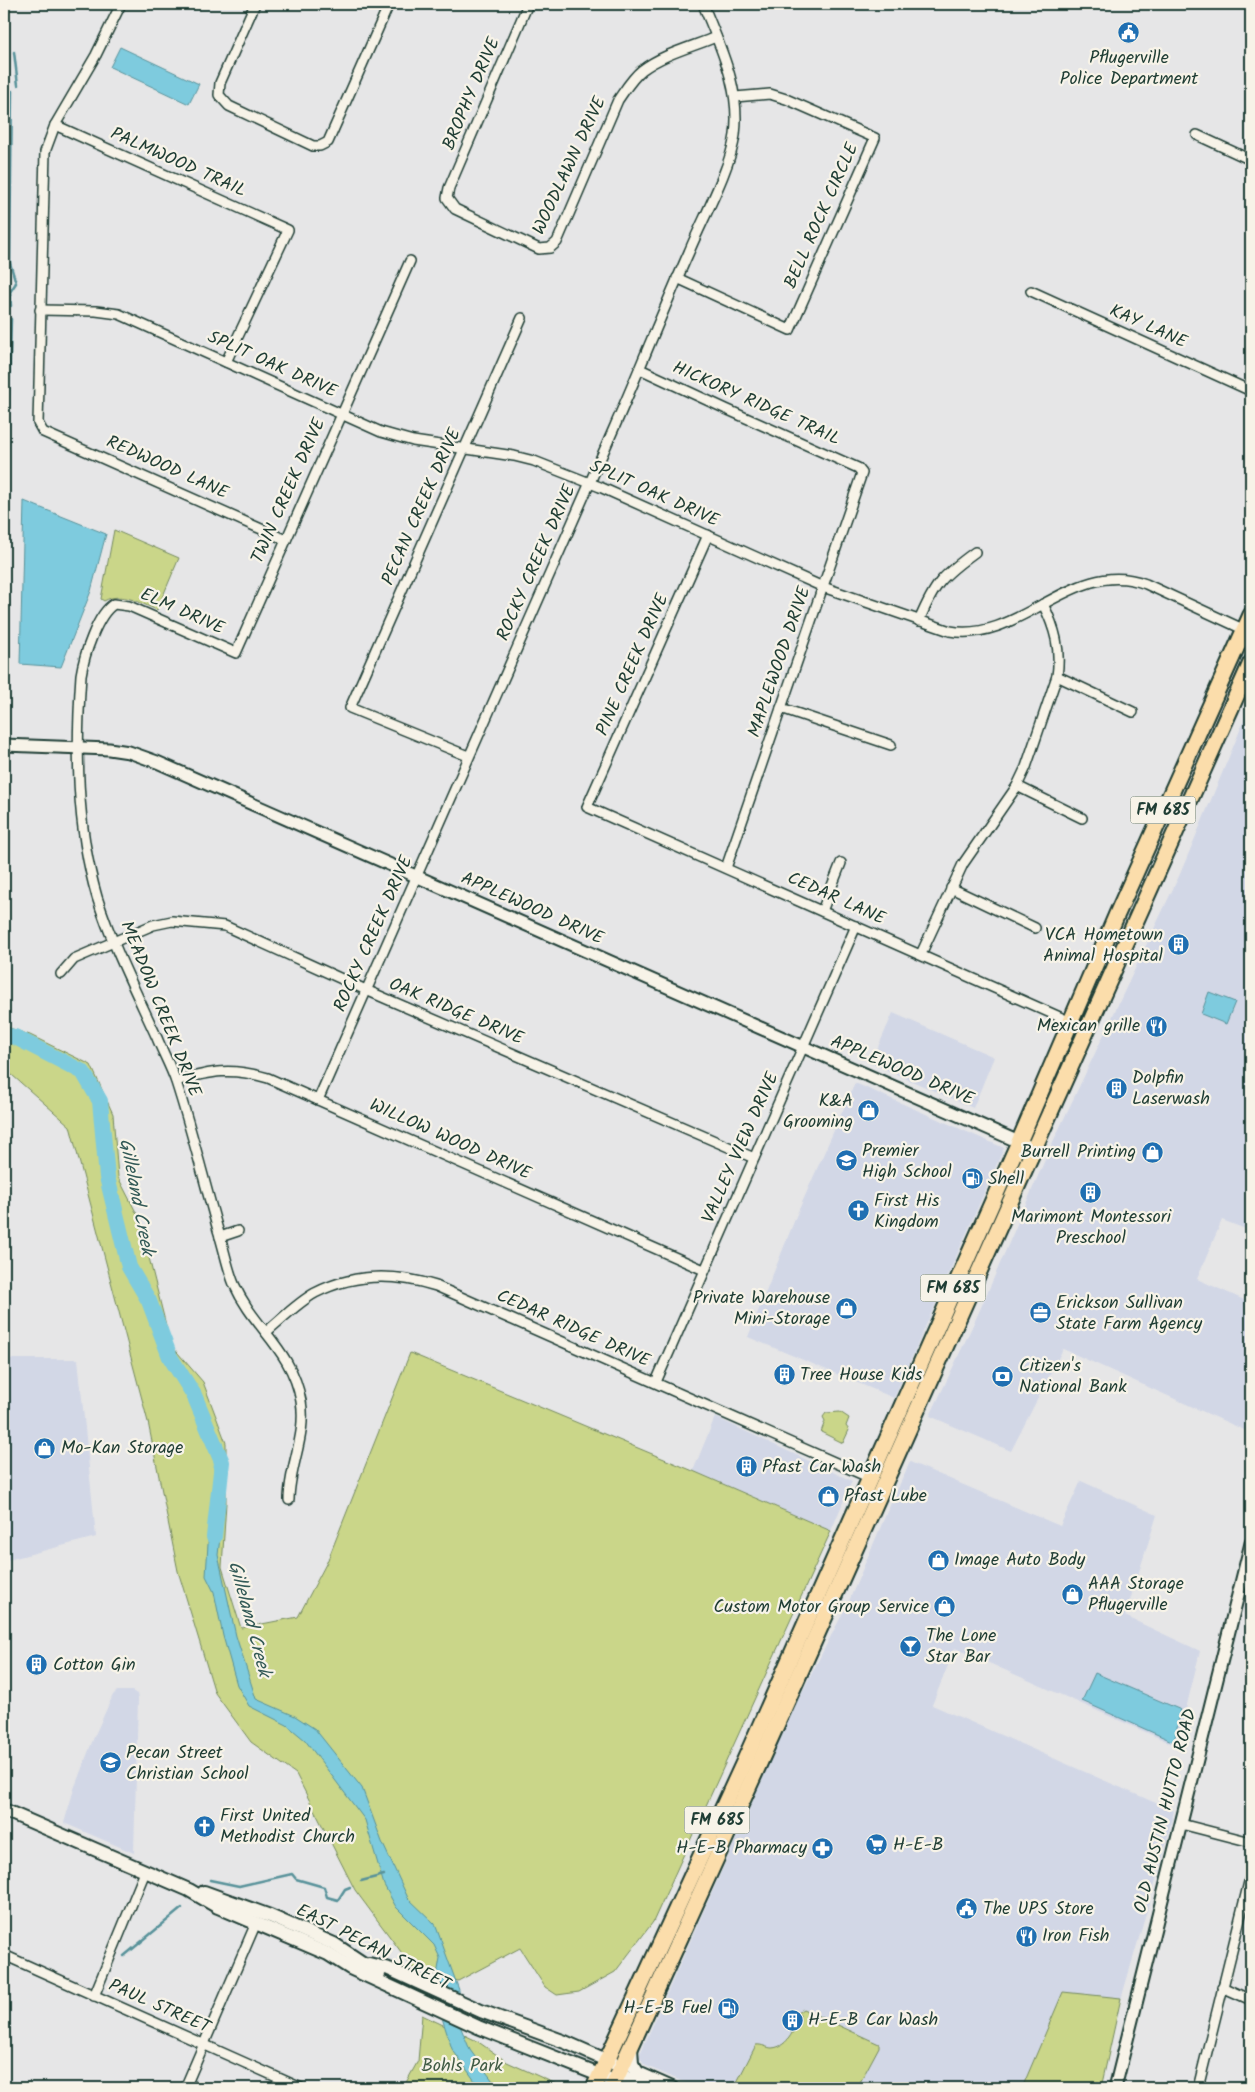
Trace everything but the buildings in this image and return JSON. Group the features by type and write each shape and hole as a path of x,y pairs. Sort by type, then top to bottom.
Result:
{"main road":[{"name":"FM 685","path":"606,2078 734,1782 1071,1022 1117,914 1248,631 1251,615"},
{"name":"FM 685","path":"606,2078 631,2046 1035,1149 1251,663"},
{"name":"EAST PECAN STREET","path":"4,1810 189,1890 218,1907 328,1954 350,1968 418,1992"},
{"name":"EAST PECAN STREET","path":"189,1890 206,1893 270,1916 334,1944 362,1964"},
{"path":"328,1954 362,1964 376,1965 418,1992 574,2064 632,2088"},
{"path":"479,2019 540,2042 606,2078 651,2088"},
{"path":"631,2046 632,2064 638,2073 672,2088"}],"street":[{"path":"40,310 44,163 47,144 55,125 96,54 121,4"},
{"path":"255,4 220,83 219,95 229,106 313,146 320,146 328,142 390,4"},
{"name":"BROPHY DRIVE","path":"447,198 449,188 528,4"},
{"name":"ROCKY CREEK DRIVE","path":"318,1100 640,369 677,278 731,155 736,115 735,97 728,67 703,4"},
{"name":"WOODLAWN DRIVE","path":"447,198 455,209 539,249 550,248 557,242 618,100 630,84 641,71 656,61 716,37"},
{"name":"BELL ROCK CIRCLE","path":"677,278 790,330 875,138 786,99 770,94 735,97"},
{"name":"PALMWOOD TRAIL","path":"55,125 288,230 226,362"},
{"path":"1197,136 1251,160"},
{"name":"TWIN CREEK DRIVE","path":"236,653 410,261"},
{"name":"KAY LANE","path":"1031,291 1251,391"},
{"name":"SPLIT OAK DRIVE","path":"40,310 96,311 119,314 394,436 534,461 590,483 823,587 950,631 961,633 984,632 1086,584 1107,578 1124,578 1146,584 1248,631"},
{"name":"REDWOOD LANE","path":"40,310 39,428 44,432 286,540"},
{"name":"PECAN CREEK DRIVE","path":"468,756 350,708 522,318"},
{"name":"HICKORY RIDGE TRAIL","path":"640,369 726,410 858,468"},
{"name":"MAPLEWOOD DRIVE","path":"726,868 862,474 858,468"},
{"name":"PINE CREEK DRIVE","path":"587,807 708,535"},
{"path":"919,620 937,584 954,567 975,552"},
{"name":"ELM DRIVE","path":"114,604 129,606 236,653"},
{"name":"MEADOW CREEK DRIVE","path":"114,604 103,613 84,661 80,685 79,793 89,864 97,897 114,941 176,1081 234,1283 248,1310 291,1366 301,1401 302,1431 289,1482 289,1500"},
{"path":"921,954 963,864 1017,786 1026,768 1057,676 1059,648 1056,634 1043,604"},
{"path":"1057,676 1133,712"},
{"path":"782,708 891,745"},
{"name":"APPLEWOOD DRIVE","path":"4,746 109,749 129,752 156,762 1035,1149"},
{"path":"1017,786 1082,818"},
{"name":"CEDAR LANE","path":"587,807 1071,1022"},
{"path":"822,911 841,863"},
{"path":"951,888 1035,928"},
{"name":"OAK RIDGE DRIVE","path":"61,974 74,959 153,925 172,921 224,926 366,990 754,1158"},
{"name":"VALLEY VIEW DRIVE","path":"656,1382 856,926"},
{"name":"WILLOW WOOD DRIVE","path":"176,1081 225,1070 250,1073 268,1078 704,1270"},
{"path":"220,1237 238,1231"},
{"name":"CEDAR RIDGE DRIVE","path":"266,1332 295,1307 314,1294 341,1282 386,1276 404,1278 436,1286 868,1477"},
{"name":"OLD AUSTIN HUTTO ROAD","path":"1115,2088 1251,1542"},
{"path":"824,1578 839,1585"},
{"path":"1181,1824 1251,1842"},
{"path":"94,1996 145,1872"},
{"path":"1198,2088 1251,1874"},
{"path":"185,2088 256,1923"},
{"name":"PAUL STREET","path":"4,1955 301,2088"},
{"path":"1222,1987 1251,2000"}],"shaded area":[{"path":"1251,704 1251,1231 1222,1220 1197,1279 1251,1303 1251,1433 1063,1349 1011,1451 930,1416 979,1312 1051,1146 1180,874"},
{"path":"893,1013 994,1057 973,1108 871,1063"},
{"path":"855,1083 1004,1148 894,1398 748,1337 797,1214"},
{"name":"Mo-Kan Storage","path":"4,1359 78,1359 96,1537 4,1561"},
{"path":"715,1417 852,1481 831,1531 693,1471"},
{"path":"910,1462 1060,1526 1081,1481 1157,1515 1125,1616 1200,1651 1177,1746 955,1648 932,1705 1174,1811 1163,1856 1095,2088 697,2088 644,2065 639,2056 797,1702 849,1601"},
{"name":"Pecan Street Christian School","path":"117,1691 132,1691 137,1694 138,1699 134,1853 64,1823 74,1789 94,1737 113,1695"}],"green space":[{"path":"114,530 179,558 157,610 131,599 117,597 104,601 101,599"},
{"path":"4,1026 30,1035 91,1065 113,1114 118,1177 139,1218 171,1345 203,1382 226,1443 226,1503 222,1567 241,1628 298,1617 327,1562 410,1353 693,1471 831,1531 653,1922 615,1972 579,1992 557,1995 545,1987 520,1948 458,1981 413,1968 355,1890 296,1774 251,1742 215,1693 178,1571 148,1422 70,1126 4,1068"},
{"path":"840,1412 849,1418 846,1426 849,1430 843,1443 821,1432 825,1421 823,1417 826,1413"},
{"path":"1063,1992 1121,1998 1101,2088 1022,2088"},
{"path":"803,2009 879,2044 857,2088 734,2088 756,2045 772,2048 783,2044 791,2036 796,2025 800,2015 797,2013"},
{"name":"Bohls Park","path":"422,2015 477,2041 507,2062 565,2088 403,2088 418,2061"}],"water":[{"path":"120,47 199,84 189,104 110,67"},
{"path":"24,501 106,534 91,591 61,667 20,664"},
{"path":"1209,992 1235,1002 1226,1024 1201,1014"},
{"path":"210,1512 222,1519 218,1555 236,1636 256,1699 295,1716 315,1729 362,1788 382,1842 408,1898 435,1924 459,1990 461,2028 470,2050 498,2088 480,2088 452,2049 443,2021 436,1981 440,1958 434,1945 396,1907 384,1885 365,1820 305,1740 287,1725 249,1706 237,1685 223,1636 214,1592 206,1576"},
{"path":"1095,1673 1181,1710 1174,1742 1082,1701"}],"waterway":[{"path":"14,52 18,85"},
{"path":"11,306 10,292 16,283 10,263 12,91"},
{"path":"4,562 11,319"},
{"name":"Gilleland Creek","path":"4,1035 15,1037 83,1072 100,1101 107,1177 129,1267 149,1301 170,1357 194,1395 222,1462 214,1537"},
{"path":"210,1880 239,1886 292,1874 296,1879 324,1887 327,1897 338,1900 345,1889 350,1887"},
{"path":"361,1881 384,1875"},
{"path":"124,1956 182,1908"}],"place":[{"name":"Pflugerville Police Department","path":"1129,33"},
{"name":"VCA Hometown Animal Hospital","path":"1179,945"},
{"name":"Mexican grille","path":"1156,1026"},
{"name":"Dolpfin Laserwash","path":"1116,1088"},
{"name":"K&A Grooming","path":"869,1111"},
{"name":"Burrell Printing","path":"1152,1152"},
{"name":"Premier High School","path":"846,1161"},
{"name":"Shell","path":"972,1179"},
{"name":"Marimont Montessori Preschool","path":"1091,1192"},
{"name":"First His Kingdom","path":"858,1211"},
{"name":"Private Warehouse Mini-Storage","path":"846,1308"},
{"name":"Erickson Sullivan State Farm Agency","path":"1040,1313"},
{"name":"Tree House Kids","path":"784,1375"},
{"name":"Citizen's National Bank","path":"1003,1376"},
{"name":"Mo-Kan Storage","path":"45,1448"},
{"name":"Pfast Car Wash","path":"746,1467"},
{"name":"Pfast Lube","path":"828,1496"},
{"name":"Image Auto Body","path":"938,1560"},
{"name":"AAA Storage Pflugerville","path":"1072,1594"},
{"name":"Custom Motor Group Service","path":"945,1607"},
{"name":"The Lone Star Bar","path":"910,1646"},
{"name":"Cotton Gin","path":"37,1665"},
{"name":"Pecan Street Christian School","path":"110,1763"},
{"name":"First United Methodist Church","path":"204,1826"},
{"name":"H-E-B","path":"877,1845"},
{"name":"H-E-B Pharmacy","path":"823,1848"},
{"name":"The UPS Store","path":"967,1909"},
{"name":"Iron Fish","path":"1026,1936"},
{"name":"H-E-B Fuel","path":"728,2008"},
{"name":"H-E-B Car Wash","path":"792,2020"}]}
